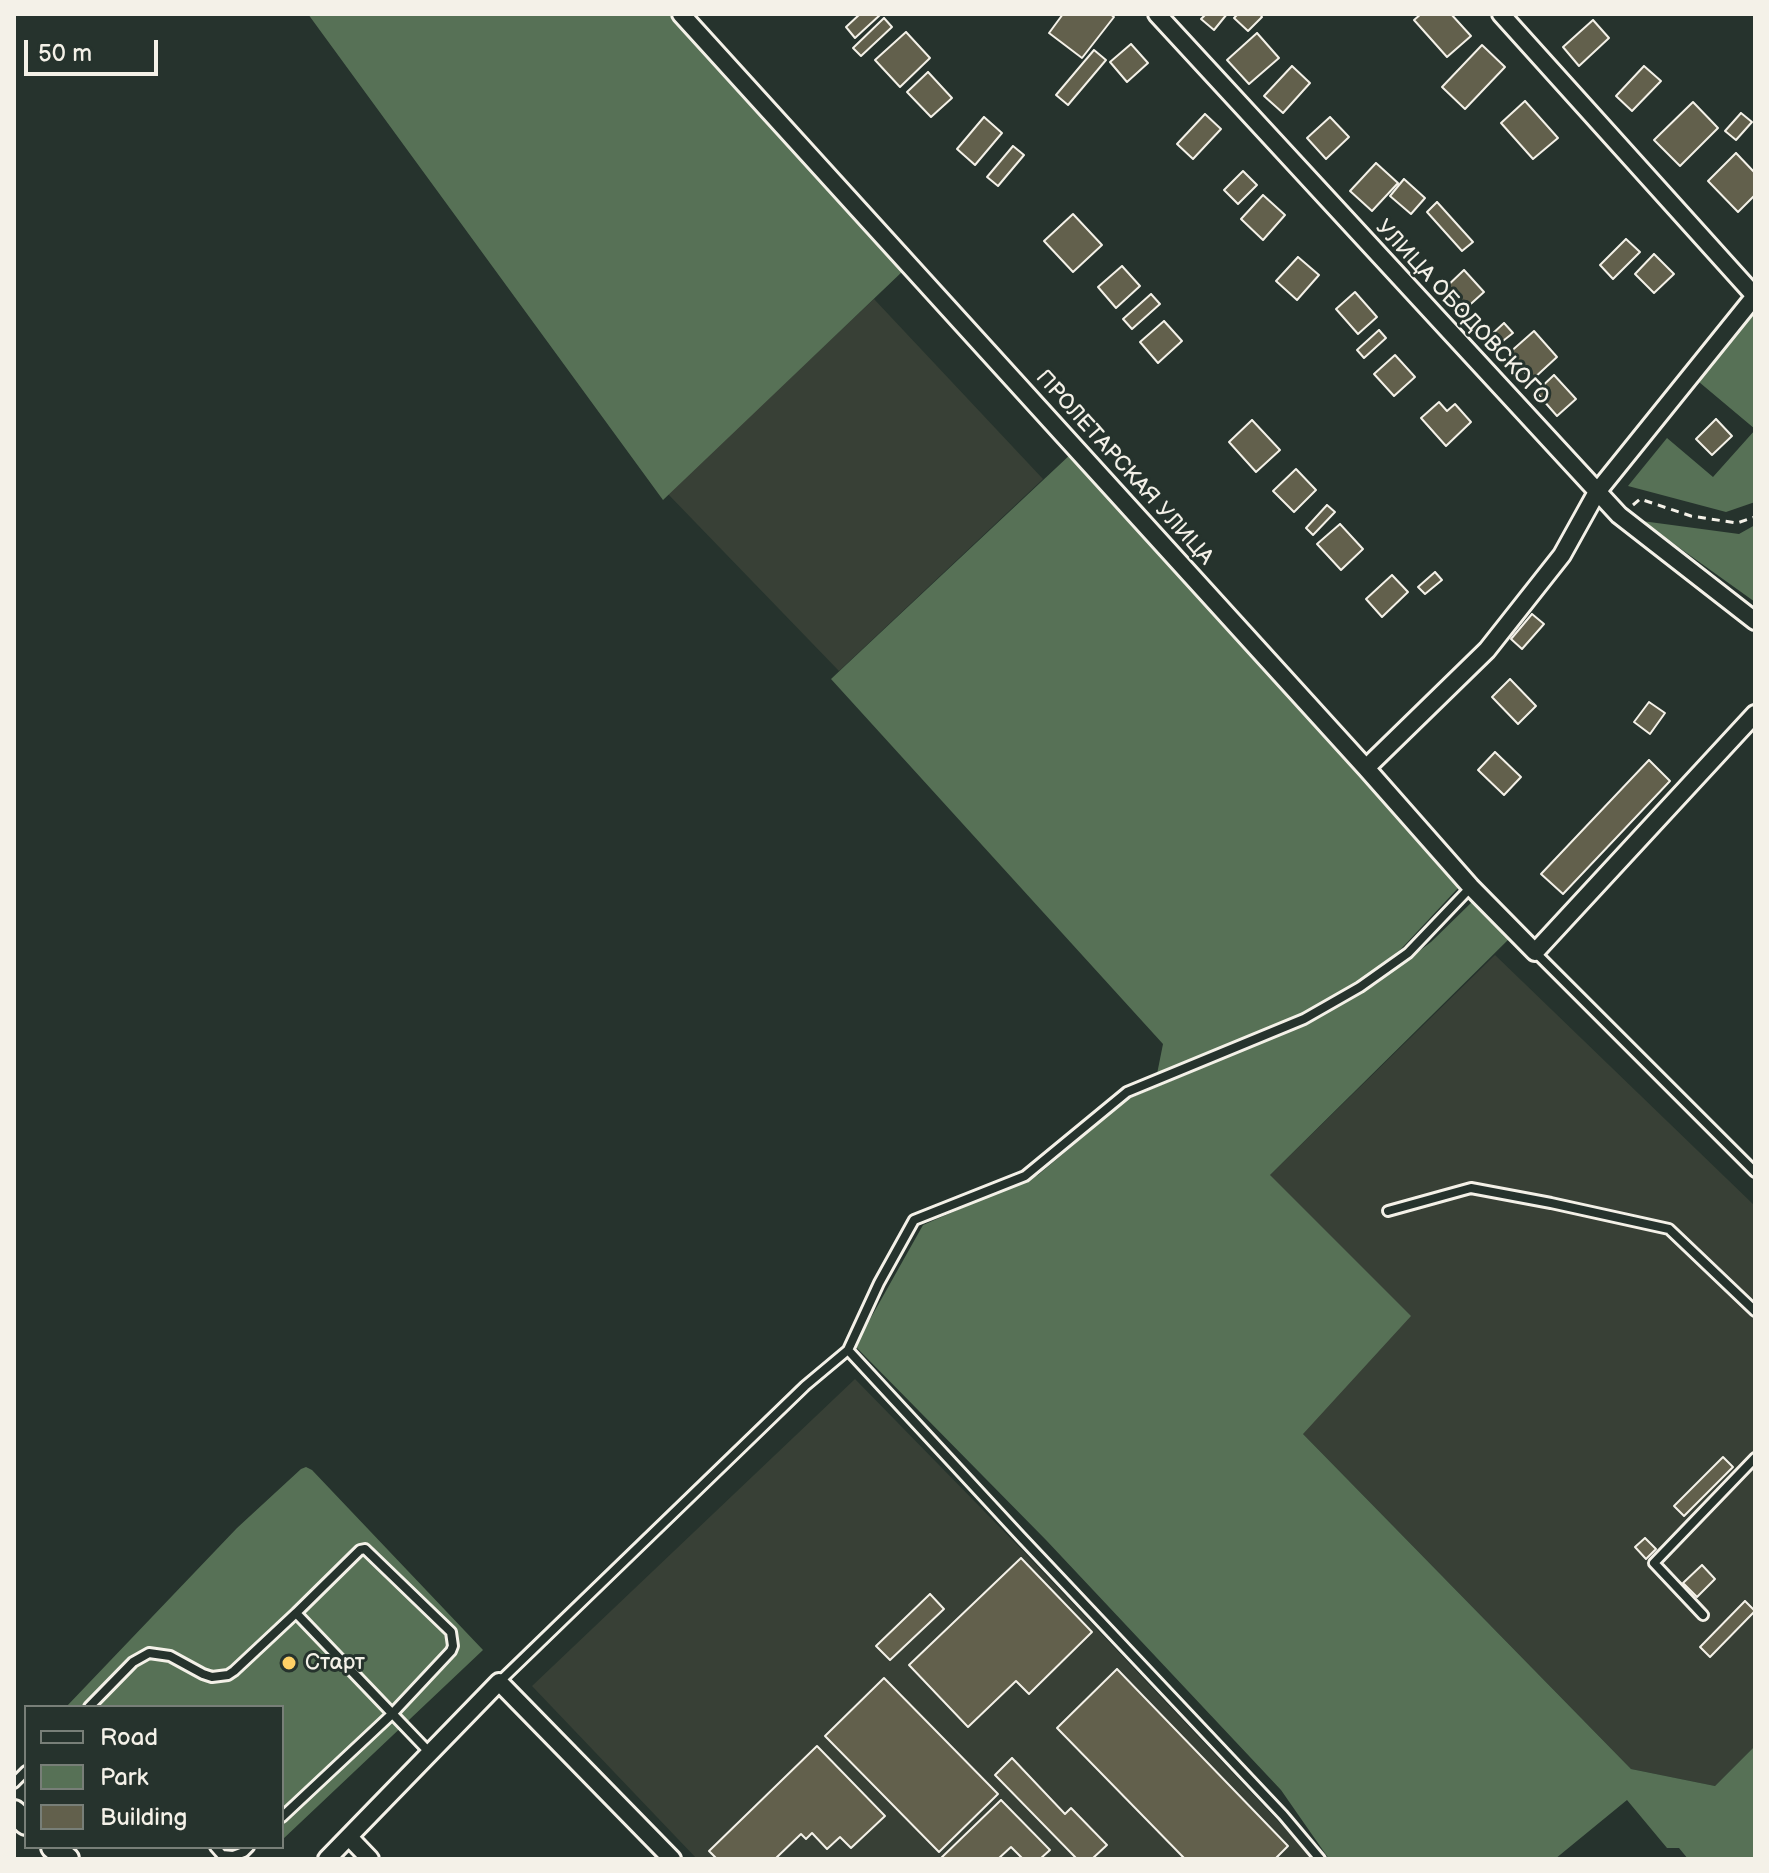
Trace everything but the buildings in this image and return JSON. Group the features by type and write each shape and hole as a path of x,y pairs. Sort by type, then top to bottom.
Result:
{"street":[{"name":"ПРОЛЕТАРСКАЯ УЛИЦА","path":"681,14 1471,887 1535,952"},
{"name":"УЛИЦА ОБОДОВСКОГО","path":"1157,14 1619,515 1755,621"},
{"path":"1366,768 1487,650 1562,555 1597,492 1755,296 1501,14"},
{"path":"1535,952 1755,714"},
{"path":"327,1859 499,1682 672,1859"},
{"path":"349,1837 370,1859"}],"lane":[{"path":"499,1682 805,1386 848,1350 879,1283 914,1220 1025,1176 1127,1092 1304,1019 1360,987 1408,953 1471,887"},
{"path":"1535,952 1755,1172"},
{"path":"1388,1211 1471,1188 1669,1229 1755,1311"},
{"path":"848,1350 1283,1815 1320,1859"},
{"path":"1703,1615 1654,1563 1755,1458"},
{"path":"91,1705 133,1662 149,1653 170,1656 212,1677 228,1675 360,1550 365,1549 451,1632 451,1651 392,1714 284,1815"},
{"path":"296,1613 430,1753"},
{"path":"217,1849 222,1855 233,1856 247,1849"}],"path":[{"path":"1619,515 1640,499 1691,516 1737,523 1755,517"}],"shaded area":[{"path":"874,299 1043,479 839,671 667,493"},
{"path":"1495,955 1755,1206 1755,1746 1715,1786 1631,1769 1303,1434 1270,1175"},
{"path":"855,1379 1025,1553 1311,1856 1308,1859 697,1859 532,1686"}],"green space":[{"path":"308,14 670,14 904,270 663,500"},
{"path":"1755,308 1755,429 1699,382"},
{"path":"1755,430 1755,502 1726,512 1628,486 1667,438 1713,477"},
{"path":"1072,453 1460,886 1401,949 1365,977 1307,1013 1157,1074 1163,1044 831,679"},
{"path":"1642,521 1739,534 1755,525 1755,602"},
{"path":"1473,901 1511,937 1270,1175 1411,1316 1303,1434 1631,1769 1715,1786 1755,1746 1755,1859 1688,1859 1679,1848 1667,1848 1627,1800 1555,1859 1329,1859 1281,1790 1046,1540 855,1346 923,1225 1038,1175 1128,1099 1311,1022 1376,984 1431,942"},
{"name":"Старт","path":"306,1467 312,1470 483,1650 284,1838 284,1705 68,1705 237,1528"}],"place":[{"name":"Старт","path":"289,1663"}]}
